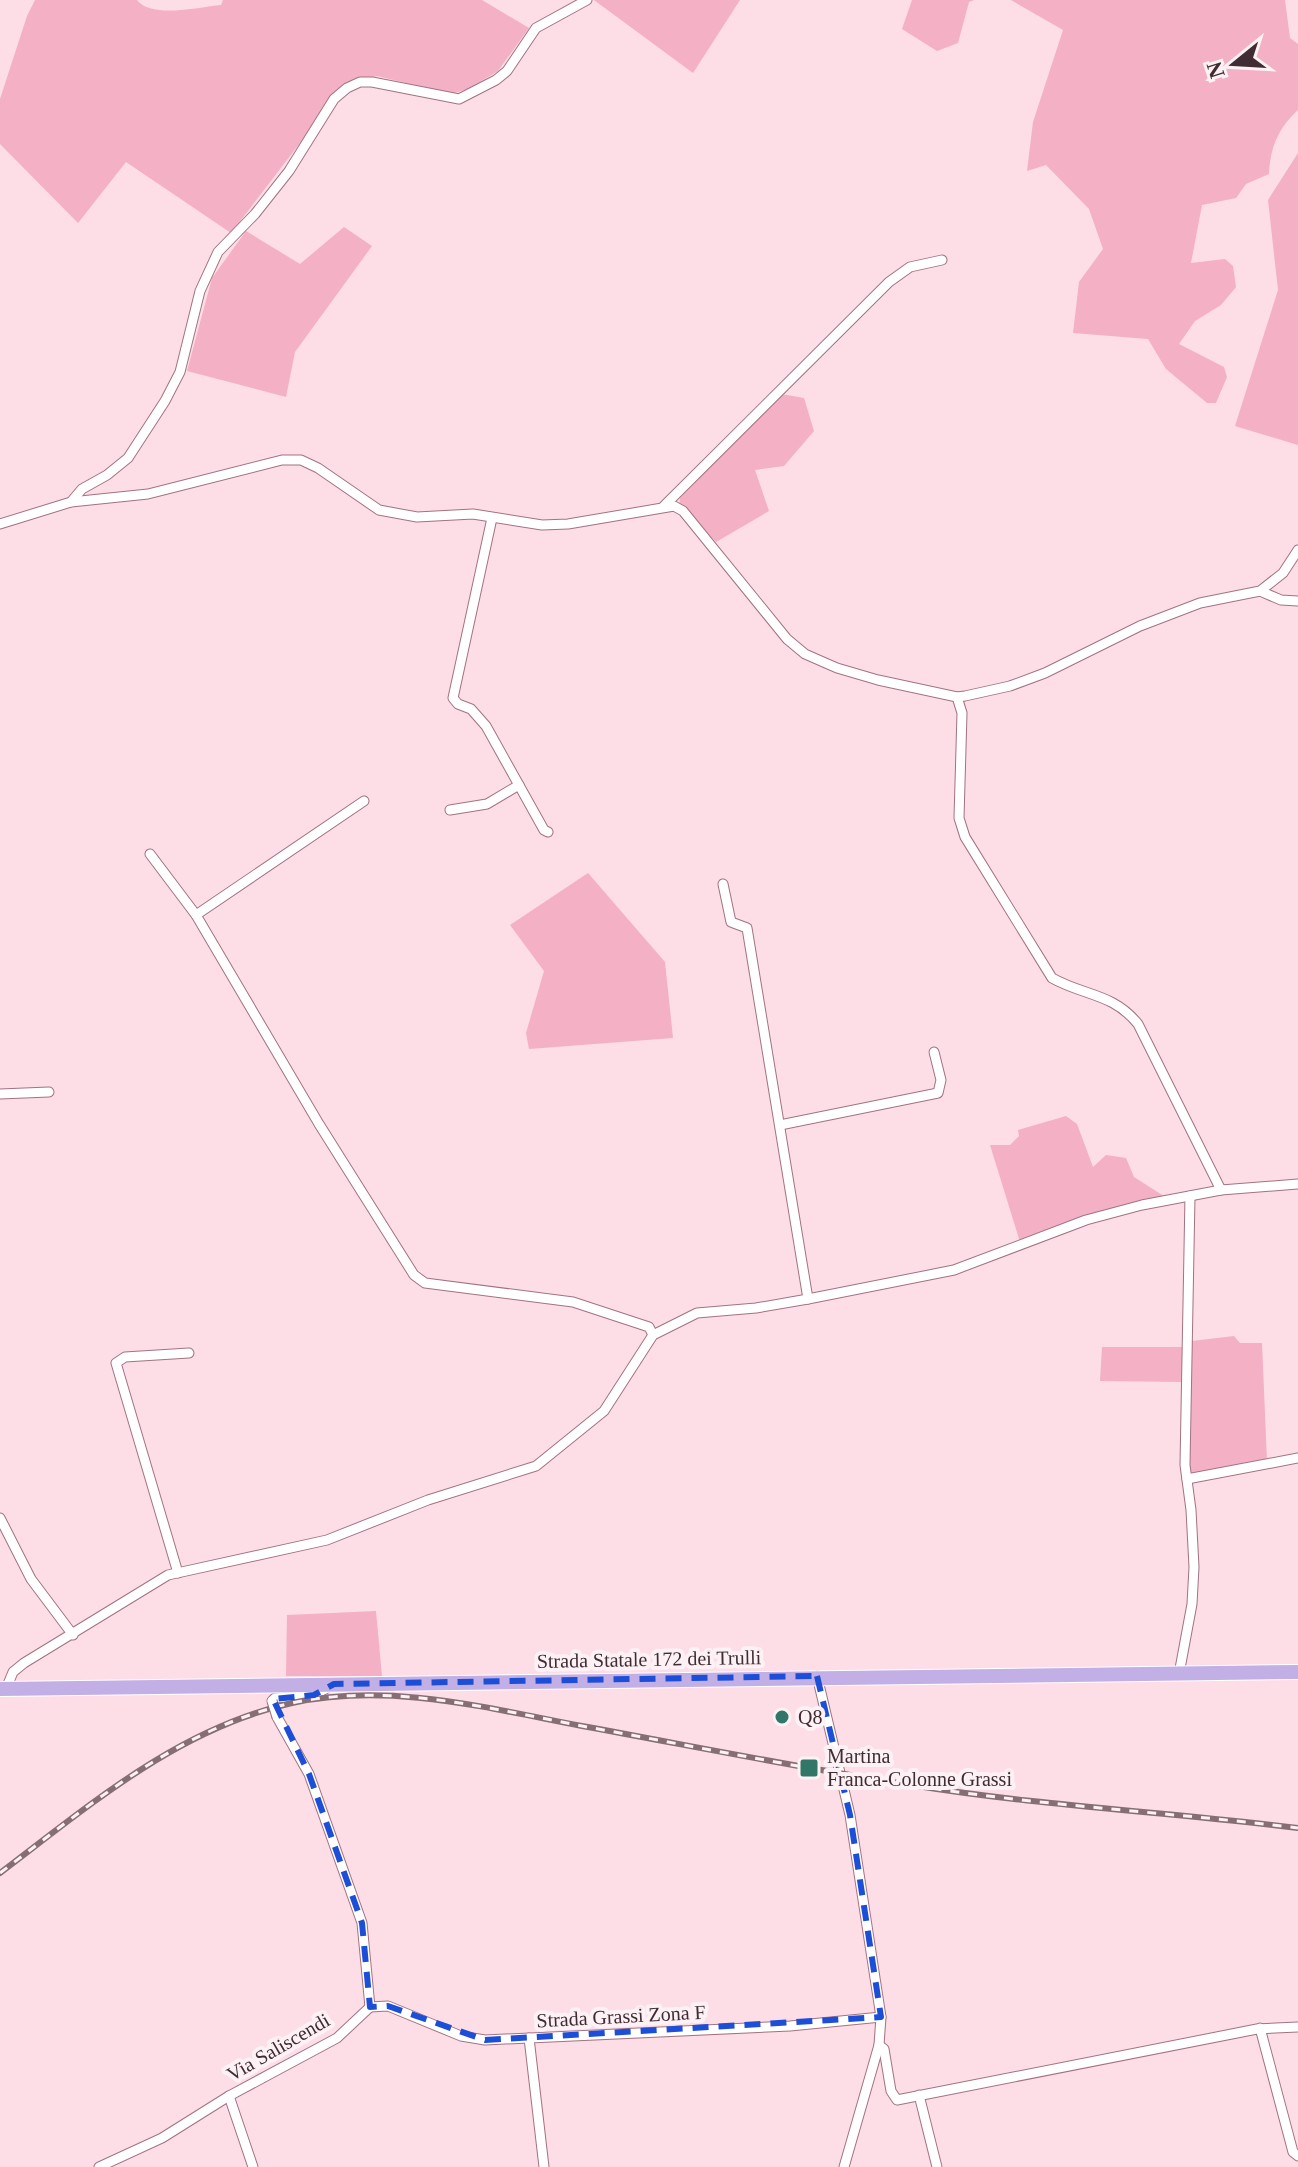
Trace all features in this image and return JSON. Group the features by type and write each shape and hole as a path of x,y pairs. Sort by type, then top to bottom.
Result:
{"main road":[{"name":"Strada Statale 172 dei Trulli","path":"3,1689 1298,1672"}],"street":[{"path":"71,502 82,489 128,458 180,372 200,291 218,252 255,214 289,171 334,99 360,82 372,82 459,99 507,71 536,28 587,0"},
{"path":"664,506 889,282 910,267 942,260"},
{"path":"0,524 71,502 148,494 282,460 301,460 318,468 379,510 417,517 473,514 542,525 568,524 674,506 683,511 787,639 805,654 837,668 878,680 957,697 1010,686 1045,673 1140,626 1200,603 1260,591 1283,573 1298,550"},
{"path":"492,518 453,698 478,714 544,830 548,832"},
{"path":"1260,591 1281,600 1298,601"},
{"path":"957,697 962,713 959,818 965,837 1052,978 1110,1000 1126,1010 1138,1024 1221,1190"},
{"path":"450,810 487,804 519,785"},
{"path":"196,915 364,801"},
{"path":"150,854 196,915 319,1124 417,1278 425,1283 573,1302 649,1327 653,1335"},
{"path":"723,884 731,922 747,928 808,1299"},
{"path":"780,1125 938,1093 941,1080 934,1052"},
{"path":"0,1094 49,1092"},
{"path":"3,1689 13,1672 24,1663 139,1591 178,1573 327,1540 428,1500 536,1466 604,1411 653,1335 697,1313 756,1308 954,1270 1086,1220 1142,1205 1221,1190 1298,1184"},
{"path":"1179,1674 1193,1592 1194,1567 1185,1465 1190,1196"},
{"path":"178,1573 116,1363 125,1357 189,1353"},
{"path":"1187,1479 1298,1458"},
{"path":"0,1518 31,1579 73,1635"},
{"path":"817,1676 850,1815 881,2017 879,2045 844,2167"},
{"path":"334,1684 314,1695 275,1698 272,1701 277,1717 309,1774 362,1923 370,2007"},
{"name":"Strada Grassi Zona F","path":"370,2007 388,2006 404,2010 461,2036 485,2040 790,2026 881,2017"},
{"name":"Via Saliscendi","path":"99,2167 162,2138 229,2096 337,2038 370,2007"},
{"path":"879,2045 884,2049 893,2097 897,2100 1260,2028 1298,2027"},
{"path":"1260,2028 1293,2154 1298,2156"},
{"path":"529,2038 544,2167"},
{"path":"919,2095 937,2167"},
{"path":"229,2096 253,2167"}],"highlighted area":[{"path":"817,1676 850,1815 881,2017 485,2040 388,2006 370,2007 362,1923 309,1774 273,1699 314,1695 334,1684"}],"shaded area":[{"path":"35,0 137,0 144,6 164,10 221,5 223,0 482,0 529,28 498,71 468,89 451,94 377,76 346,83 231,233 126,162 78,223 0,144 0,99"},
{"path":"594,0 740,0 693,73"},
{"path":"912,0 974,0 969,2 958,43 937,51 902,29"},
{"path":"1011,0 1285,0 1290,38 1298,44 1298,110 1276,139 1269,174 1246,184 1236,198 1202,205 1191,263 1225,259 1233,266 1236,287 1221,305 1195,321 1179,344 1224,367 1227,377 1216,403 1207,403 1166,369 1148,339 1073,333 1079,282 1103,249 1089,209 1046,165 1027,171 1033,122 1063,30"},
{"path":"1298,153 1298,445 1235,426 1278,290 1268,200"},
{"path":"344,227 372,246 295,352 286,397 187,371 212,278 246,231 300,264"},
{"path":"781,394 804,398 814,431 784,466 755,470 769,511 716,542 679,505 680,498"},
{"path":"588,873 665,962 673,1038 529,1049 526,1033 544,971 510,925"},
{"path":"1066,1116 1077,1124 1093,1167 1106,1155 1126,1158 1134,1177 1167,1198 1020,1242 990,1145 1010,1145 1019,1136 1018,1130"},
{"path":"1234,1336 1240,1343 1262,1343 1267,1462 1189,1474 1183,1382 1100,1381 1102,1347 1183,1347 1192,1341"},
{"path":"376,1611 382,1676 286,1676 287,1615"}],"railway":[{"path":"0,1873 137,1772 211,1731 292,1703 365,1695 474,1705 788,1764 959,1792 1298,1828"}],"place":[{"name":"Q8","path":"782,1717"},
{"name":"Martina Franca-Colonne Grassi","path":"809,1768"}]}
